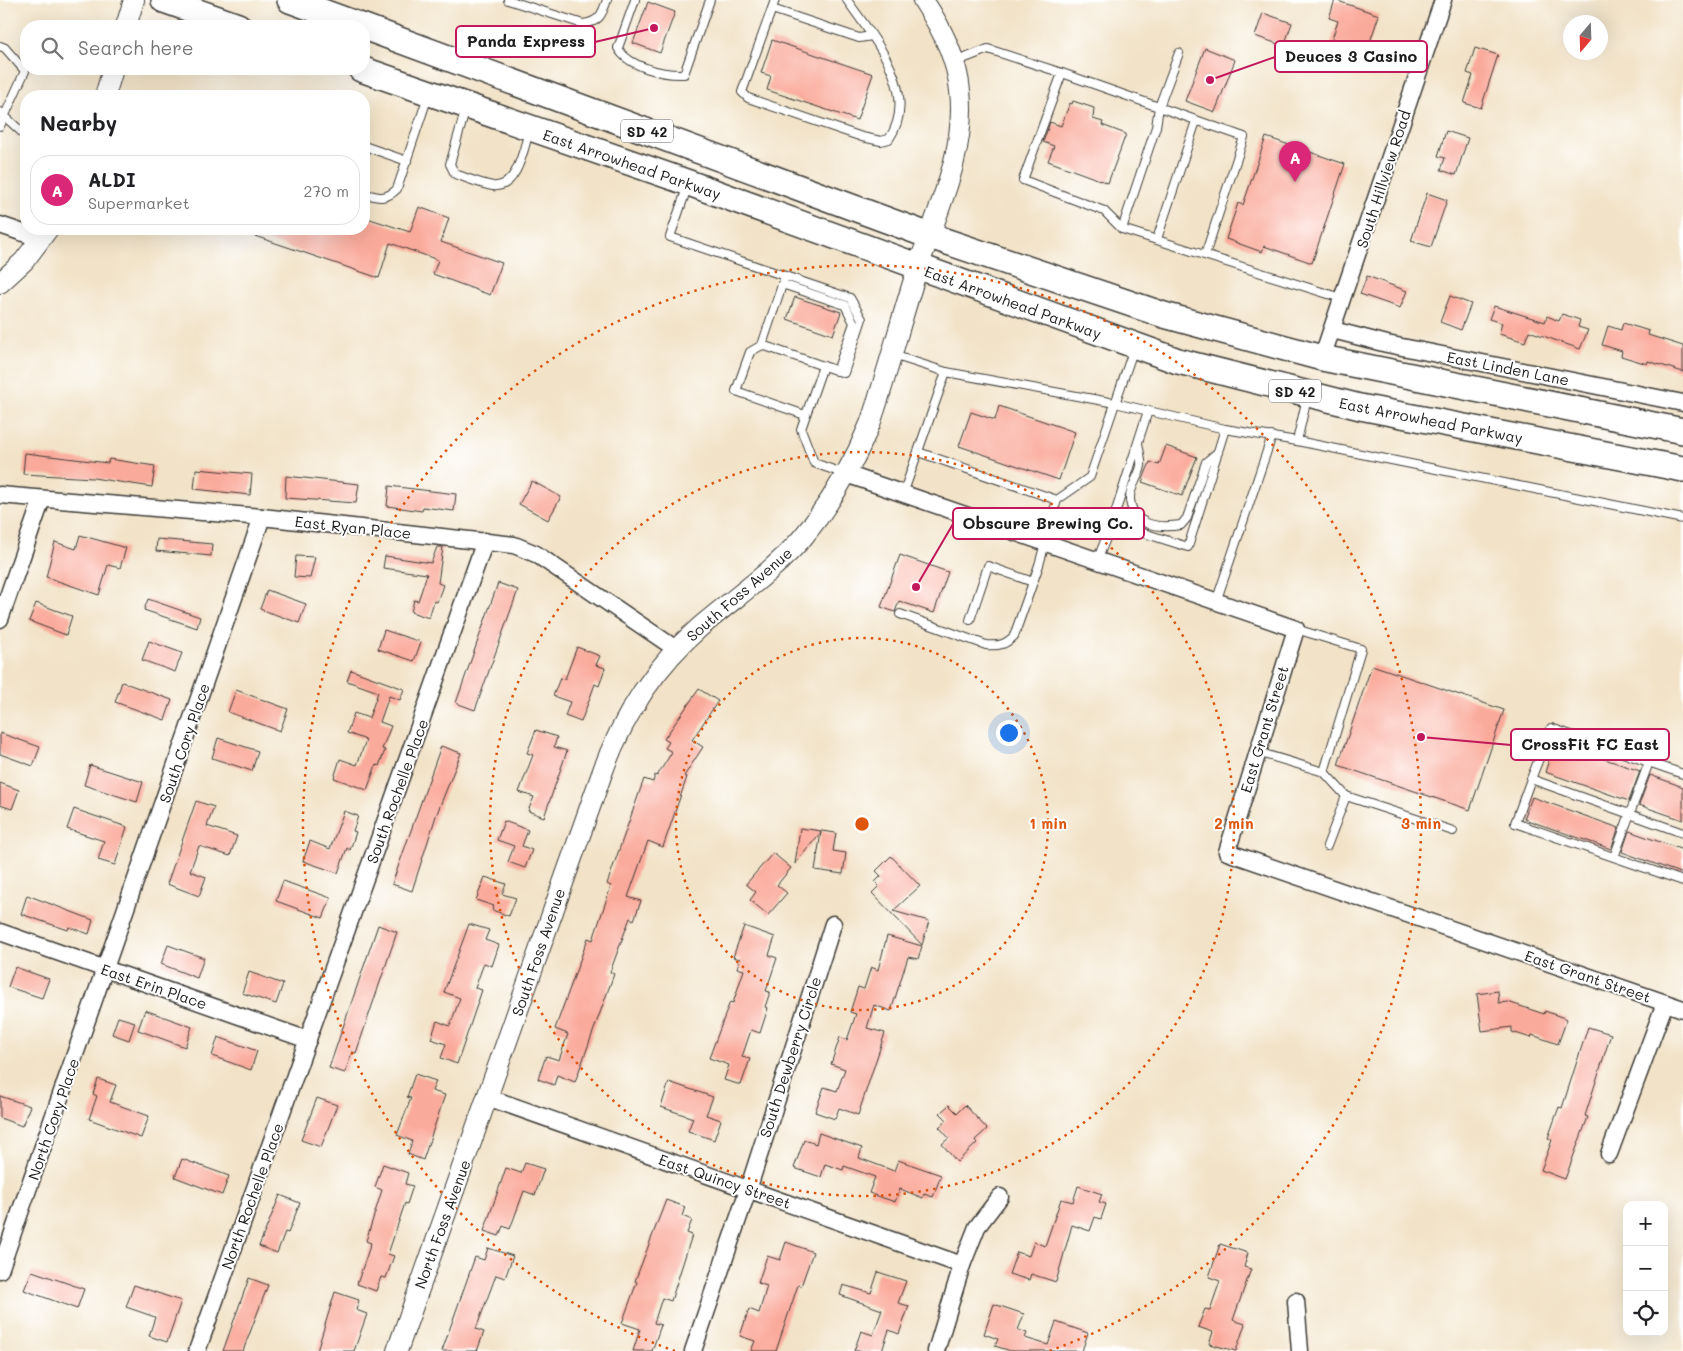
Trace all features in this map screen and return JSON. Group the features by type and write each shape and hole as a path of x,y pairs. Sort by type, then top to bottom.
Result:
{"main road":[{"path":"164,0 221,20"},
{"name":"SD 42","path":"290,0 343,20"},
{"name":"SD 42","path":"370,30 930,236 1164,315 1322,358 1683,431"},
{"name":"East Arrowhead Parkway","path":"370,72 689,183 918,268 1178,361 1360,407 1683,469"}],"street":[{"path":"128,20 134,0"},
{"name":"South Foss Avenue","path":"487,1097 612,746 640,694 676,649 786,555 802,538 833,496 846,474 870,424 893,355 918,268 930,236 956,150 960,129 960,90 954,62 943,33 923,0"},
{"name":"South Hillview Road","path":"1322,358 1344,299 1443,0"},
{"path":"107,90 111,75"},
{"path":"0,225 20,229"},
{"path":"0,284 44,235"},
{"name":"East Linden Lane","path":"1333,330 1387,344 1683,403"},
{"path":"846,474 1296,629"},
{"name":"East Ryan Place","path":"0,495 262,517 514,545 536,554 676,649"},
{"path":"0,618 42,499"},
{"name":"South Cory Place","path":"105,969 262,517"},
{"name":"South Rochelle Place","path":"308,1040 485,541"},
{"name":"East Grant Street","path":"1296,629 1227,852 1683,1009"},
{"name":"South Dewberry Circle","path":"693,1351 748,1190 833,924"},
{"name":"East Erin Place","path":"0,932 308,1040"},
{"name":"North Cory Place","path":"0,1270 105,969"},
{"path":"1609,1154 1665,1003"},
{"name":"North Rochelle Place","path":"196,1351 308,1040"},
{"name":"East Quincy Street","path":"487,1097 962,1265"},
{"name":"North Foss Avenue","path":"397,1351 487,1097"},
{"path":"936,1351 962,1265 977,1227 1000,1197"},
{"path":"1296,1301 1300,1351"}],"lane":[{"path":"508,0 583,24 595,22 602,16 607,0"},
{"path":"534,9 536,0"},
{"path":"635,0 618,48 623,57 631,62 673,74 684,74 710,0"},
{"path":"775,0 742,92 748,98 862,137 881,141 889,140 896,130 900,94 893,70 847,0"},
{"path":"772,9 859,38 872,36"},
{"path":"0,46 5,48 20,65"},
{"path":"954,62 988,49 1062,72 1244,137 1205,255"},
{"path":"1122,228 1156,128 1159,107 1179,53"},
{"path":"1062,72 1023,180 1104,211 1122,228 1344,299"},
{"path":"0,126 2,115 23,75"},
{"path":"370,195 382,198 391,195 397,189 429,92"},
{"path":"467,106 450,164 455,174 493,186 503,186 511,179 514,173 530,129"},
{"path":"2,115 20,131"},
{"path":"1157,239 1196,120"},
{"path":"370,148 407,160"},
{"path":"689,183 670,237 783,280 850,298 862,319 844,373 762,345"},
{"path":"783,280 762,345 750,352 736,391 805,415"},
{"path":"900,614 986,645 998,646 1007,643 1014,636 1033,582 1057,500 1090,477 1135,346"},
{"path":"893,355 946,372 1115,403 1225,429 1272,436 1683,519"},
{"path":"823,366 801,429 814,463 846,474"},
{"path":"903,494 946,372"},
{"path":"1297,441 1308,394"},
{"path":"1097,561 1112,523 1148,411"},
{"path":"1112,523 1188,547 1225,429"},
{"path":"1216,602 1272,436"},
{"path":"1138,443 1141,464 1130,498 1134,513 1148,525 1164,528 1181,525 1187,518 1206,462 1218,452"},
{"path":"918,452 1057,500"},
{"path":"970,620 988,566 1033,582"},
{"path":"1296,629 1361,649 1324,772"},
{"path":"1683,774 1551,728 1515,823 1683,881"},
{"path":"1257,752 1324,772 1346,796 1453,831"},
{"path":"1614,857 1649,762"},
{"path":"1532,779 1683,833"},
{"path":"1327,846 1346,796"}],"building":[{"path":"1335,0 1379,15 1360,72 1341,66 1343,59 1327,54 1338,21 1329,18"},
{"path":"648,2 675,12 660,53 633,43"},
{"path":"1263,13 1292,23 1284,46 1255,36"},
{"path":"772,40 873,74 857,120 767,90 771,76 761,73"},
{"path":"1205,48 1235,60 1215,112 1185,101"},
{"path":"1475,48 1498,55 1481,108 1464,103 1473,75 1467,73"},
{"path":"1073,101 1094,108 1093,119 1103,122 1102,125 1126,134 1108,183 1048,161 1054,146 1043,142 1050,122 1061,126 1070,103 1072,104"},
{"path":"1446,131 1468,138 1456,175 1441,170 1445,158 1438,156"},
{"path":"1266,137 1345,164 1312,263 1264,246 1262,252 1226,239 1238,203 1243,205"},
{"path":"1427,193 1447,200 1431,247 1411,241"},
{"path":"419,207 449,218 441,242 502,263 490,295 433,274 438,260 390,243 379,278 252,235 370,235 370,219 410,232"},
{"path":"1367,276 1407,291 1400,308 1360,294"},
{"path":"1450,296 1471,304 1461,330 1440,322"},
{"path":"795,297 841,312 833,335 787,319"},
{"path":"1494,306 1545,322 1547,316 1559,321 1562,314 1580,320 1578,327 1588,330 1580,349 1529,331 1525,342 1499,334 1502,323 1489,319"},
{"path":"1623,323 1649,331 1648,335 1683,346 1683,372 1648,361 1647,364 1621,356 1622,351 1602,345 1608,326 1621,330"},
{"path":"999,406 1075,432 1059,480 959,446 971,412 995,420"},
{"path":"1166,446 1197,457 1182,496 1142,482 1150,462 1159,465"},
{"path":"25,453 108,463 109,459 155,466 152,487 93,478 23,474"},
{"path":"196,469 252,474 250,495 194,489"},
{"path":"286,476 359,484 356,503 285,498"},
{"path":"532,481 561,497 548,520 519,504"},
{"path":"389,486 456,494 454,511 423,507 422,511 387,506"},
{"path":"80,535 126,548 120,568 108,565 99,595 46,577 55,542 76,549"},
{"path":"157,539 212,544 211,556 156,551"},
{"path":"437,547 443,547 438,583 443,585 437,602 434,601 429,618 411,612 414,600 418,601 427,574 383,568 385,556 431,563"},
{"path":"900,555 948,572 934,613 899,601 895,612 881,607"},
{"path":"296,556 315,557 310,578 294,577"},
{"path":"498,583 518,590 475,710 456,703"},
{"path":"267,590 306,604 299,623 260,609"},
{"path":"148,599 200,617 197,628 144,610"},
{"path":"36,603 72,616 66,635 29,621"},
{"path":"384,630 421,642 414,661 378,649"},
{"path":"149,641 182,653 175,672 142,660"},
{"path":"577,647 600,656 596,665 605,668 599,686 595,684 581,722 565,716 570,702 553,696 560,678 565,679"},
{"path":"1372,665 1504,710 1470,810 1338,765"},
{"path":"351,670 404,689 400,700 389,696 380,722 391,726 382,749 385,750 379,766 376,765 367,790 334,778 340,759 357,765 366,740 347,733 354,713 369,718 378,692 347,681"},
{"path":"122,682 172,700 165,720 115,702"},
{"path":"699,689 718,701 692,740 703,747 684,776 687,777 663,847 648,841 628,897 641,901 634,920 630,918 610,972 614,974 575,1082 557,1075 554,1085 538,1079 546,1056 559,1060 568,1034 555,1029 588,938 593,940 611,886 607,884 644,779 653,782 655,775 657,776 672,752 665,748 669,742 664,739"},
{"path":"236,690 288,709 280,731 228,712"},
{"path":"536,730 557,737 554,747 567,751 544,817 528,811 534,797 519,792 533,755 527,753"},
{"path":"0,733 40,747 33,766 0,754"},
{"path":"218,738 258,751 252,771 212,758"},
{"path":"1555,742 1640,771 1629,801 1545,772"},
{"path":"441,746 461,753 436,816 412,891 392,884"},
{"path":"90,765 143,782 137,802 84,785"},
{"path":"1650,775 1683,787 1683,820 1639,805"},
{"path":"0,783 19,790 12,809 0,805"},
{"path":"1532,797 1619,828 1611,849 1524,819"},
{"path":"196,801 214,807 207,826 237,836 230,856 199,846 190,871 206,877 199,896 167,884"},
{"path":"74,809 127,827 115,865 98,860 104,841 67,829"},
{"path":"344,811 358,816 353,831 356,832 350,850 347,848 338,873 303,861 310,841 330,849"},
{"path":"504,821 528,830 522,846 532,850 525,868 508,862 514,846 497,840"},
{"path":"800,828 836,833 833,851 846,853 843,874 815,870 821,832 795,864"},
{"path":"1629,831 1683,850 1683,874 1622,852"},
{"path":"773,853 791,868 777,885 787,893 768,915 750,900 756,892 746,884"},
{"path":"891,856 920,886 893,911 929,921 922,945 872,893 879,886 875,882 881,876 876,871"},
{"path":"485,877 506,884 502,894 516,898 509,916 492,910 494,906 476,900"},
{"path":"283,881 331,898 323,918 276,901"},
{"path":"27,895 93,920 89,934 69,927 68,930 21,914"},
{"path":"469,924 489,930 485,940 499,945 492,966 484,963 475,988 482,990 457,1064 441,1058 446,1044 431,1039 437,1021 450,1026 460,998 444,992"},
{"path":"378,925 397,932 356,1053 352,1052 345,1073 329,1068"},
{"path":"744,926 775,937 769,955 777,958 766,991 770,992 765,1007 768,1008 760,1033 751,1030 742,1057 750,1059 741,1085 724,1080 729,1065 709,1058 730,1002 733,1003 744,970 737,968 740,959 733,957"},
{"path":"887,936 922,946 918,959 908,957 891,1011 874,1005 867,1028 885,1033 858,1115 839,1108 835,1119 815,1112 824,1087 837,1091 845,1069 831,1064 840,1037 847,1040 856,1014 850,1012 858,987 864,989 871,967 878,970"},
{"path":"168,945 204,958 197,978 161,964"},
{"path":"15,967 49,979 42,998 8,987"},
{"path":"249,972 283,984 276,1004 242,993"},
{"path":"1498,991 1499,1003 1508,1002 1544,1014 1545,1011 1567,1019 1558,1044 1532,1035 1531,1038 1512,1032 1512,1027 1482,1031 1477,994"},
{"path":"145,1010 192,1027 185,1047 138,1030"},
{"path":"118,1017 135,1022 129,1040 112,1034"},
{"path":"1588,1027 1611,1034 1585,1116 1588,1117 1565,1179 1541,1170 1552,1140 1548,1138 1559,1107 1562,1108"},
{"path":"218,1037 257,1051 251,1070 212,1056"},
{"path":"415,1074 436,1081 432,1091 445,1095 423,1160 408,1154 412,1141 397,1135 411,1098 407,1097"},
{"path":"98,1079 116,1085 110,1102 149,1116 141,1138 89,1119 97,1096 93,1094"},
{"path":"669,1082 713,1097 706,1115 721,1120 714,1140 688,1131 693,1118 661,1107"},
{"path":"0,1096 30,1106 22,1126 0,1118"},
{"path":"317,1098 337,1105 321,1147 301,1140"},
{"path":"949,1105 957,1113 965,1105 987,1129 975,1140 977,1143 957,1162 942,1144 949,1138 939,1127 947,1120 940,1113"},
{"path":"819,1133 862,1148 859,1158 894,1171 898,1160 941,1175 933,1197 924,1194 923,1198 900,1189 895,1202 869,1193 875,1177 844,1166 843,1170 825,1164 821,1177 794,1168 804,1140 816,1144"},
{"path":"182,1159 229,1176 222,1195 175,1177"},
{"path":"525,1163 544,1169 535,1195 524,1191 510,1229 503,1226 499,1236 484,1231 506,1168 521,1173"},
{"path":"383,1164 408,1173 405,1184 413,1186 407,1204 405,1203 388,1254 394,1256 386,1278 381,1277 376,1291 357,1284 371,1243 366,1241 382,1190 375,1187"},
{"path":"1078,1186 1102,1194 1099,1202 1106,1204 1101,1219 1095,1217 1090,1231 1072,1225 1056,1282 1031,1274 1029,1280 1009,1274 1017,1252 1029,1256 1034,1242 1045,1246 1061,1199 1073,1202"},
{"path":"280,1195 300,1203 288,1233 285,1232 277,1253 259,1246"},
{"path":"666,1200 685,1207 682,1216 692,1220 687,1233 692,1235 671,1301 662,1298 654,1323 661,1325 652,1351 633,1351 640,1329 622,1323 637,1282 635,1281"},
{"path":"786,1242 813,1252 801,1286 798,1285 776,1351 751,1351 755,1341 740,1336 749,1309 759,1313 767,1286 758,1283 767,1256 780,1260"},
{"path":"1220,1244 1248,1253 1244,1267 1251,1269 1233,1320 1245,1324 1236,1351 1209,1344 1213,1332 1198,1327 1205,1309 1210,1310 1220,1281 1209,1277"},
{"path":"488,1248 513,1256 505,1278 496,1275 476,1329 484,1332 477,1351 442,1351 475,1257 484,1260"},
{"path":"32,1271 84,1289 77,1309 24,1290"},
{"path":"878,1272 906,1281 898,1303 909,1306 899,1334 889,1330 882,1351 854,1351 861,1331 873,1335 882,1310 840,1295 843,1285 871,1293"},
{"path":"249,1278 268,1285 243,1351 223,1351"},
{"path":"134,1285 181,1301 167,1342 149,1336 155,1317 126,1307"},
{"path":"335,1292 359,1300 356,1310 367,1314 354,1351 317,1351"},
{"path":"994,1304 1024,1314 1018,1330 1027,1333 1025,1338 1048,1345 1056,1322 1088,1333 1082,1351 1011,1351 995,1346 998,1339 984,1334"}],"place":[{"name":"Panda Express","path":"654,28"},
{"name":"Deuces 3 Casino","path":"1210,80"},
{"name":"ALDI","path":"1295,182"},
{"name":"Obscure Brewing Co.","path":"916,587"},
{"name":"CrossFit FC East","path":"1421,737"}]}
